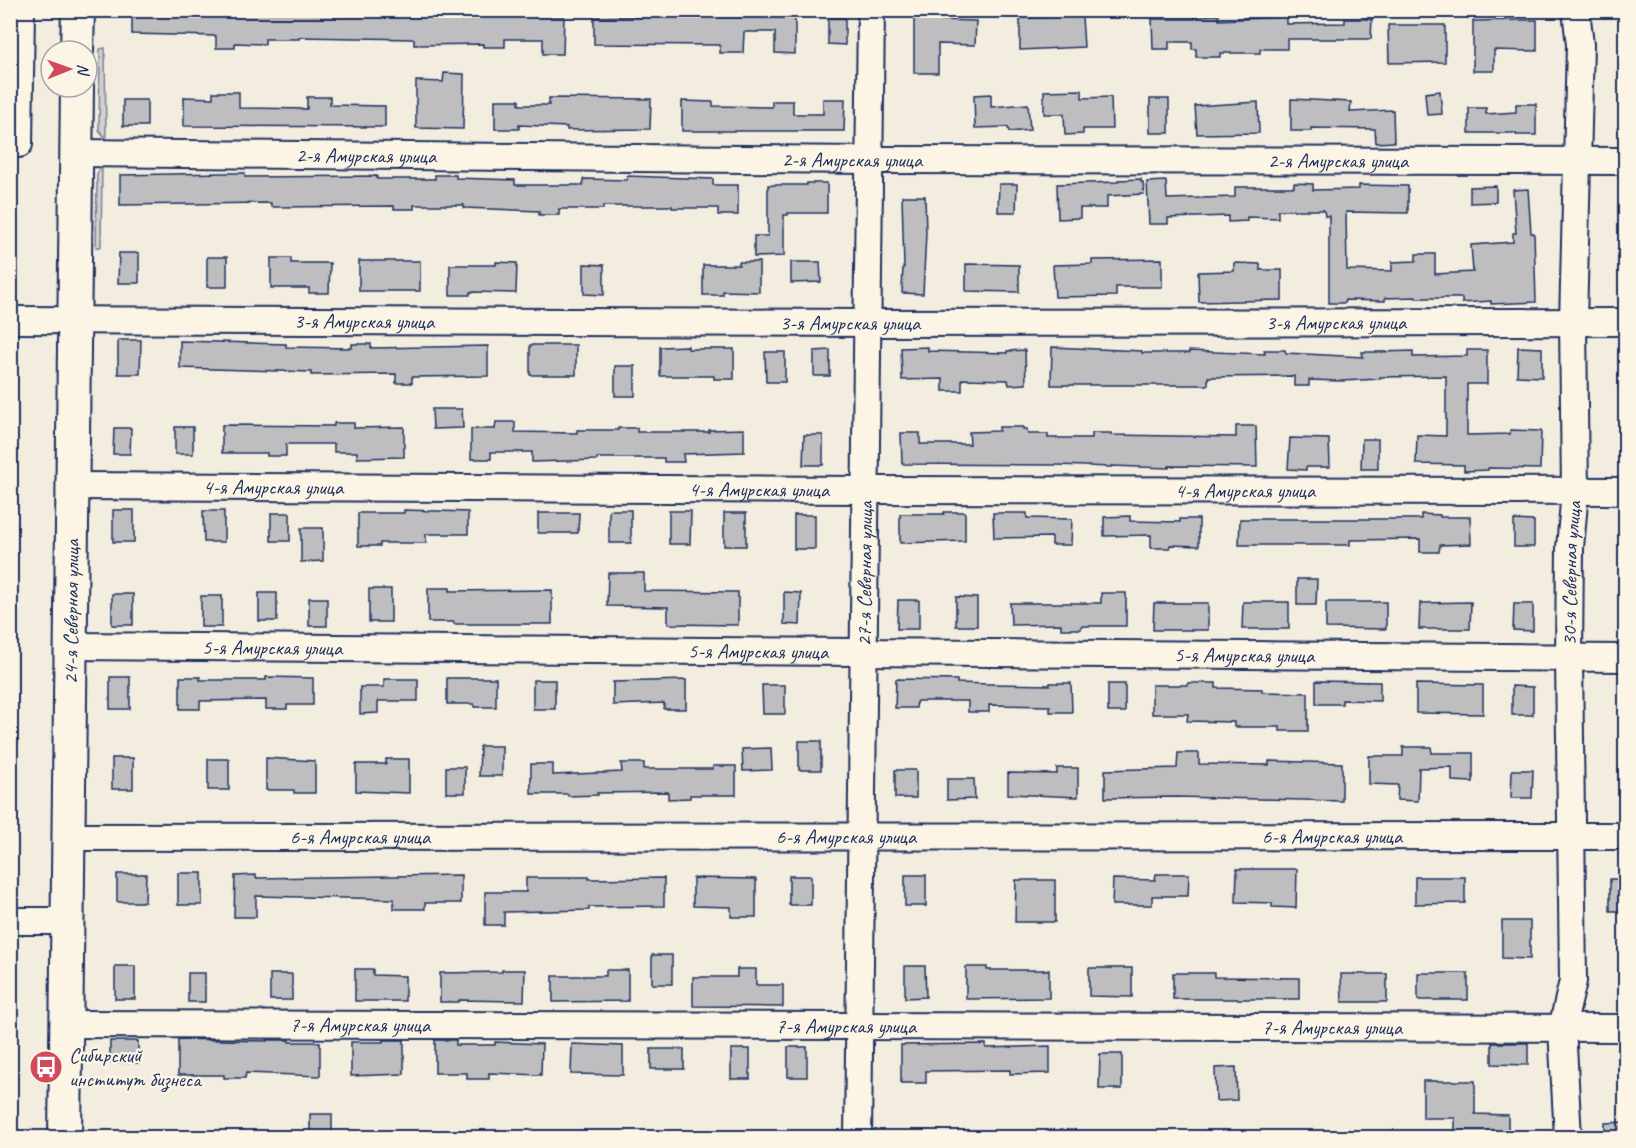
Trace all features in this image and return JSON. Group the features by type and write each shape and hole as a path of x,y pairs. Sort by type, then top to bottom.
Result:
{"main road":[{"path":"77,39 78,10"},
{"name":"24-я Северная улица","path":"65,1137 77,99"}],"street":[{"path":"10,143 19,144 21,10"},
{"name":"27-я Северная улица","path":"858,1137 871,10"},
{"name":"30-я Северная улица","path":"1568,1137 1562,1028 1573,981 1569,658 1570,548 1575,491 1573,322 1580,45 1576,10"},
{"name":"2-я Амурская улица","path":"76,153 869,160 1626,161"},
{"name":"3-я Амурская улица","path":"10,320 867,324 1626,322"},
{"name":"4-я Амурская улица","path":"72,486 1626,491"},
{"name":"5-я Амурская улица","path":"70,646 1626,658"},
{"name":"6-я Амурская улица","path":"68,837 1626,836"},
{"path":"10,921 67,921"},
{"name":"7-я Амурская улица","path":"66,1024 1626,1028"}],"shaded area":[{"path":"105,48 106,139 99,130 100,49"},
{"path":"102,166 101,247 96,247 97,174"}],"building":[{"path":"216,12 564,16 563,54 543,54 543,39 505,39 505,47 483,47 483,44 414,45 414,39 299,37 299,39 265,39 265,44 235,43 235,48 216,48 216,36 132,34 132,14"},
{"path":"1219,15 1219,20 1286,17 1286,24 1345,23 1345,19 1372,19 1371,39 1287,39 1287,49 1260,49 1260,53 1220,53 1220,57 1196,57 1196,49 1192,49 1192,42 1169,42 1169,49 1153,49 1152,19 1195,19 1195,16"},
{"path":"594,17 795,18 795,54 775,53 775,32 744,32 743,53 720,53 720,45 594,44"},
{"path":"914,17 976,21 975,45 938,44 938,73 914,73"},
{"path":"1082,17 1084,47 1020,50 1020,18"},
{"path":"828,18 845,18 845,45 828,44"},
{"path":"1537,20 1537,51 1494,50 1494,71 1473,71 1473,21"},
{"path":"1388,25 1445,25 1445,62 1389,63"},
{"path":"444,73 464,74 463,129 416,128 416,81 443,82"},
{"path":"1082,90 1082,98 1111,97 1112,129 1083,129 1083,134 1065,135 1064,114 1044,114 1044,91"},
{"path":"1440,91 1442,114 1427,115 1425,93"},
{"path":"213,92 239,92 239,108 307,109 307,97 330,97 330,105 385,106 385,127 184,126 184,97 213,98"},
{"path":"991,94 991,107 1028,104 1030,130 1009,132 1008,127 975,128 974,95"},
{"path":"549,98 651,99 650,129 567,130 567,127 519,125 519,129 495,129 495,100 519,100 519,105 549,105"},
{"path":"823,99 845,99 844,131 682,131 682,101 713,102 713,106 772,107 772,101 793,101 793,114 823,114"},
{"path":"1150,99 1169,99 1169,133 1150,133"},
{"path":"1291,99 1351,102 1350,112 1393,110 1394,142 1376,143 1375,129 1311,128 1311,131 1291,131"},
{"path":"123,100 147,100 147,126 123,126"},
{"path":"1258,102 1259,133 1197,134 1195,106"},
{"path":"1516,104 1536,104 1536,135 1469,133 1469,108 1486,108 1486,114 1516,112"},
{"path":"245,173 245,177 377,176 377,179 435,179 435,175 456,175 456,178 515,180 515,185 583,185 583,179 627,180 627,176 713,179 713,185 738,185 738,215 718,215 718,208 672,208 672,206 603,206 603,209 559,209 559,215 539,215 539,211 464,208 464,205 414,205 414,209 394,209 394,206 271,207 271,203 120,205 120,175"},
{"path":"1141,179 1144,194 1107,196 1107,208 1080,208 1080,218 1058,219 1057,184"},
{"path":"1166,181 1167,199 1235,197 1235,187 1294,187 1294,183 1313,184 1313,190 1359,189 1359,185 1408,186 1408,213 1346,212 1347,270 1392,271 1392,262 1416,261 1416,254 1435,254 1435,274 1473,272 1471,245 1513,242 1513,233 1516,233 1513,190 1528,189 1531,233 1534,233 1536,302 1462,303 1462,298 1416,297 1385,298 1385,301 1345,300 1345,303 1329,303 1329,216 1325,216 1324,210 1278,210 1278,218 1247,217 1247,221 1228,222 1228,216 1168,218 1168,224 1149,224 1147,182"},
{"path":"807,183 827,183 827,213 788,213 784,215 784,256 754,257 754,236 768,236 768,185 807,185"},
{"path":"999,184 1017,184 1016,212 998,212"},
{"path":"1496,186 1496,202 1470,203 1470,187"},
{"path":"902,196 925,196 923,294 902,293 904,267"},
{"path":"119,253 139,253 139,283 118,283"},
{"path":"207,257 227,257 227,287 207,287"},
{"path":"271,258 291,258 291,263 330,263 329,293 309,293 309,288 271,288"},
{"path":"1162,259 1162,287 1116,287 1116,296 1055,297 1053,265 1092,264 1092,260"},
{"path":"359,261 420,261 420,291 359,291"},
{"path":"496,262 517,263 516,293 470,292 470,295 450,295 450,265 496,265"},
{"path":"739,262 759,262 759,292 723,291 723,295 703,295 703,265 739,265"},
{"path":"791,262 820,262 821,282 791,283"},
{"path":"1234,263 1260,264 1260,270 1282,270 1282,300 1199,302 1198,272 1234,271"},
{"path":"584,264 604,265 604,295 584,294"},
{"path":"966,264 1019,265 1019,292 966,291"},
{"path":"118,340 141,340 140,374 118,374"},
{"path":"180,341 286,344 286,347 352,348 352,344 371,344 371,348 488,346 488,376 412,377 412,383 396,383 396,374 311,375 311,372 180,368"},
{"path":"530,345 576,345 576,375 530,375"},
{"path":"688,346 688,349 734,349 734,379 714,379 714,376 660,376 660,347"},
{"path":"928,347 928,351 1007,353 1007,351 1025,350 1026,384 1009,385 1008,380 962,379 962,391 943,391 943,379 902,380 901,348"},
{"path":"1052,347 1142,351 1142,353 1189,353 1189,351 1265,354 1264,350 1285,350 1286,353 1363,357 1362,352 1413,351 1413,357 1467,356 1467,350 1487,350 1487,384 1467,384 1467,435 1510,434 1510,430 1541,431 1540,469 1488,468 1488,470 1464,471 1464,465 1416,464 1417,435 1446,436 1446,376 1380,377 1380,379 1341,381 1309,380 1309,386 1294,386 1294,376 1208,377 1208,385 1051,385"},
{"path":"1518,347 1542,348 1542,377 1517,376"},
{"path":"830,350 830,376 814,376 814,351"},
{"path":"765,352 785,352 785,382 766,382"},
{"path":"615,366 635,366 635,396 615,396"},
{"path":"432,409 462,409 463,428 433,429"},
{"path":"496,422 515,422 515,432 577,433 577,430 618,430 618,428 637,428 637,432 709,432 709,430 744,429 744,452 683,454 684,462 664,462 664,458 597,458 597,460 532,462 532,452 491,452 491,459 471,459 471,429 495,429"},
{"path":"334,423 354,423 354,428 404,427 404,457 357,458 357,452 334,452 334,444 286,444 286,456 267,456 267,453 222,453 222,425 334,426"},
{"path":"1236,426 1256,426 1257,467 902,464 901,433 920,433 920,444 970,444 969,432 999,431 999,427 1023,427 1027,429 1028,434 1048,434 1048,438 1092,438 1092,433 1236,437"},
{"path":"175,427 193,427 193,454 175,454"},
{"path":"114,428 131,428 130,454 113,454"},
{"path":"804,435 823,435 823,465 803,465"},
{"path":"1290,438 1329,439 1330,467 1306,467 1306,470 1288,469"},
{"path":"1362,439 1378,439 1378,469 1361,469"},
{"path":"113,510 134,510 134,542 113,542"},
{"path":"404,510 468,512 468,534 426,534 426,543 380,543 380,546 358,546 358,513 404,513"},
{"path":"609,510 631,510 631,543 609,543"},
{"path":"203,511 224,511 224,542 204,542"},
{"path":"669,511 691,511 690,544 669,544"},
{"path":"944,512 965,512 965,541 900,543 900,514 944,514"},
{"path":"271,513 290,513 290,541 271,541"},
{"path":"538,513 579,513 578,533 538,533"},
{"path":"724,513 746,513 746,546 724,546"},
{"path":"993,513 1027,513 1027,518 1072,519 1071,545 1052,545 1052,537 994,538"},
{"path":"1421,514 1440,515 1440,517 1470,517 1471,544 1440,545 1439,552 1420,552 1420,539 1350,540 1350,545 1239,545 1240,519 1421,519"},
{"path":"794,515 815,515 815,549 794,549"},
{"path":"1130,516 1130,521 1180,522 1180,519 1199,519 1199,546 1170,545 1170,548 1151,548 1151,535 1104,536 1104,517"},
{"path":"1514,520 1534,521 1534,547 1514,547"},
{"path":"301,528 323,528 323,561 301,562"},
{"path":"608,573 644,573 644,591 738,592 738,625 668,624 668,607 607,606"},
{"path":"1297,579 1317,579 1316,605 1297,605"},
{"path":"428,588 450,588 450,591 552,590 552,624 428,622"},
{"path":"369,589 391,589 391,622 369,622"},
{"path":"784,592 801,593 800,625 784,624"},
{"path":"259,593 277,593 277,621 259,621"},
{"path":"1101,593 1126,593 1126,626 1081,626 1081,629 1061,629 1061,624 1011,625 1010,603 1101,603"},
{"path":"112,594 133,594 133,625 112,625"},
{"path":"201,596 222,596 222,627 201,627"},
{"path":"956,597 977,598 977,626 956,626"},
{"path":"309,598 327,598 327,626 309,626"},
{"path":"898,600 919,600 919,629 897,629"},
{"path":"1243,602 1289,602 1289,629 1242,629"},
{"path":"1326,602 1386,602 1386,629 1326,628"},
{"path":"1471,602 1470,629 1419,629 1420,603"},
{"path":"1154,603 1208,603 1208,630 1153,630"},
{"path":"1514,604 1533,604 1533,631 1513,630"},
{"path":"110,677 130,677 130,709 110,709"},
{"path":"180,677 200,677 200,680 266,680 266,677 313,678 313,705 287,705 287,709 266,709 266,700 200,701 200,709 180,709"},
{"path":"447,678 496,678 496,707 447,704"},
{"path":"384,679 418,679 418,701 378,701 378,713 360,714 360,687 384,687"},
{"path":"896,679 957,680 957,683 989,684 1071,683 1072,712 1050,712 1050,706 989,705 989,712 968,712 968,701 917,701 916,708 895,708"},
{"path":"533,680 555,680 555,709 533,709"},
{"path":"686,680 686,709 664,709 664,703 613,705 613,682"},
{"path":"1316,681 1380,682 1380,701 1342,700 1342,704 1316,704"},
{"path":"1188,683 1216,683 1216,688 1262,689 1262,692 1308,693 1308,731 1280,731 1280,727 1234,727 1234,722 1187,721 1188,714 1152,714 1152,685 1188,685"},
{"path":"1108,684 1125,684 1125,712 1108,712"},
{"path":"1416,684 1483,685 1483,714 1416,713"},
{"path":"762,685 785,685 785,714 763,714"},
{"path":"1512,686 1533,687 1533,715 1512,715"},
{"path":"799,741 821,741 821,770 799,770"},
{"path":"480,746 502,746 502,776 479,776"},
{"path":"1403,747 1431,747 1432,753 1473,753 1473,782 1452,781 1452,767 1419,768 1418,801 1397,800 1398,785 1369,784 1369,756 1403,756"},
{"path":"771,748 772,770 743,771 742,749"},
{"path":"1178,753 1199,753 1199,764 1269,765 1269,761 1342,763 1342,801 1177,797 1105,798 1105,770 1177,768"},
{"path":"112,758 133,758 133,789 112,789"},
{"path":"266,758 315,761 315,793 266,790"},
{"path":"208,759 229,759 229,790 208,790"},
{"path":"386,759 409,759 409,793 356,791 356,764 386,764"},
{"path":"621,763 644,763 644,769 713,769 713,766 736,766 736,795 690,795 690,798 668,799 668,792 597,793 598,795 568,796 568,794 531,794 531,764 553,764 553,775 622,772"},
{"path":"446,767 465,767 465,793 446,793"},
{"path":"1057,768 1078,768 1078,797 1008,794 1008,773 1057,774"},
{"path":"895,770 916,770 916,798 895,798"},
{"path":"1512,770 1533,770 1532,798 1511,798"},
{"path":"947,779 974,779 975,799 947,800"},
{"path":"1237,869 1297,869 1296,908 1272,907 1272,903 1236,902"},
{"path":"178,873 202,873 202,905 178,905"},
{"path":"117,874 146,874 145,902 117,902"},
{"path":"1156,874 1189,874 1188,896 1152,896 1152,905 1112,905 1113,879 1155,880"},
{"path":"256,875 256,878 461,875 461,903 425,903 425,909 394,909 394,899 256,896 256,917 234,917 235,876"},
{"path":"905,875 926,875 926,906 905,906"},
{"path":"789,876 811,876 811,905 789,905"},
{"path":"1415,877 1465,877 1465,903 1415,904"},
{"path":"526,878 664,878 664,906 589,907 589,910 504,912 504,925 485,925 485,892 526,892"},
{"path":"693,878 756,879 756,917 731,917 731,907 693,906"},
{"path":"1610,879 1626,879 1626,911 1610,911"},
{"path":"1016,880 1055,880 1055,922 1015,922"},
{"path":"1502,921 1530,921 1530,959 1502,958"},
{"path":"652,955 672,955 672,984 652,984"},
{"path":"115,966 135,966 135,999 115,999"},
{"path":"905,966 925,966 926,997 905,998"},
{"path":"966,967 987,967 987,970 1049,970 1049,998 966,999"},
{"path":"1089,968 1132,968 1132,997 1089,996"},
{"path":"355,969 373,969 373,975 405,976 405,1001 355,1001"},
{"path":"737,969 756,969 756,985 783,985 783,1007 693,1006 693,977 737,977"},
{"path":"502,970 525,970 524,1001 440,1002 440,973 502,972"},
{"path":"606,970 628,970 628,1001 553,1002 553,976 606,976"},
{"path":"188,973 205,973 205,1002 188,1002"},
{"path":"1173,973 1214,973 1214,977 1299,978 1299,999 1173,999"},
{"path":"1418,973 1468,973 1468,1000 1418,1000"},
{"path":"270,974 292,974 292,1000 270,1000"},
{"path":"1341,974 1387,974 1387,1002 1342,1002"},
{"path":"178,1039 320,1042 320,1076 246,1073 245,1078 224,1078 224,1075 178,1075"},
{"path":"383,1040 404,1040 404,1074 351,1076 351,1042 383,1042"},
{"path":"435,1040 456,1040 456,1045 495,1045 495,1042 542,1044 541,1075 489,1073 489,1079 467,1079 467,1073 435,1073"},
{"path":"110,1041 138,1041 138,1063 110,1062"},
{"path":"1492,1043 1528,1043 1528,1065 1492,1064"},
{"path":"572,1044 623,1046 623,1075 571,1074"},
{"path":"986,1044 986,1048 1050,1046 1050,1073 1010,1074 1010,1070 926,1071 926,1083 901,1083 901,1045"},
{"path":"788,1047 807,1047 807,1077 788,1077"},
{"path":"651,1049 684,1049 684,1069 651,1069"},
{"path":"731,1049 750,1049 750,1079 731,1079"},
{"path":"1100,1054 1122,1054 1122,1089 1099,1089"},
{"path":"1236,1067 1237,1100 1216,1101 1215,1068"},
{"path":"1423,1081 1475,1081 1475,1114 1508,1115 1508,1137 1455,1137 1455,1118 1423,1118"},
{"path":"310,1114 332,1114 332,1137 310,1137"},
{"path":"1626,1122 1626,1137 1605,1137 1605,1123"}],"place":[{"name":"Сибирский институт бизнеса","path":"46,1067"}]}
